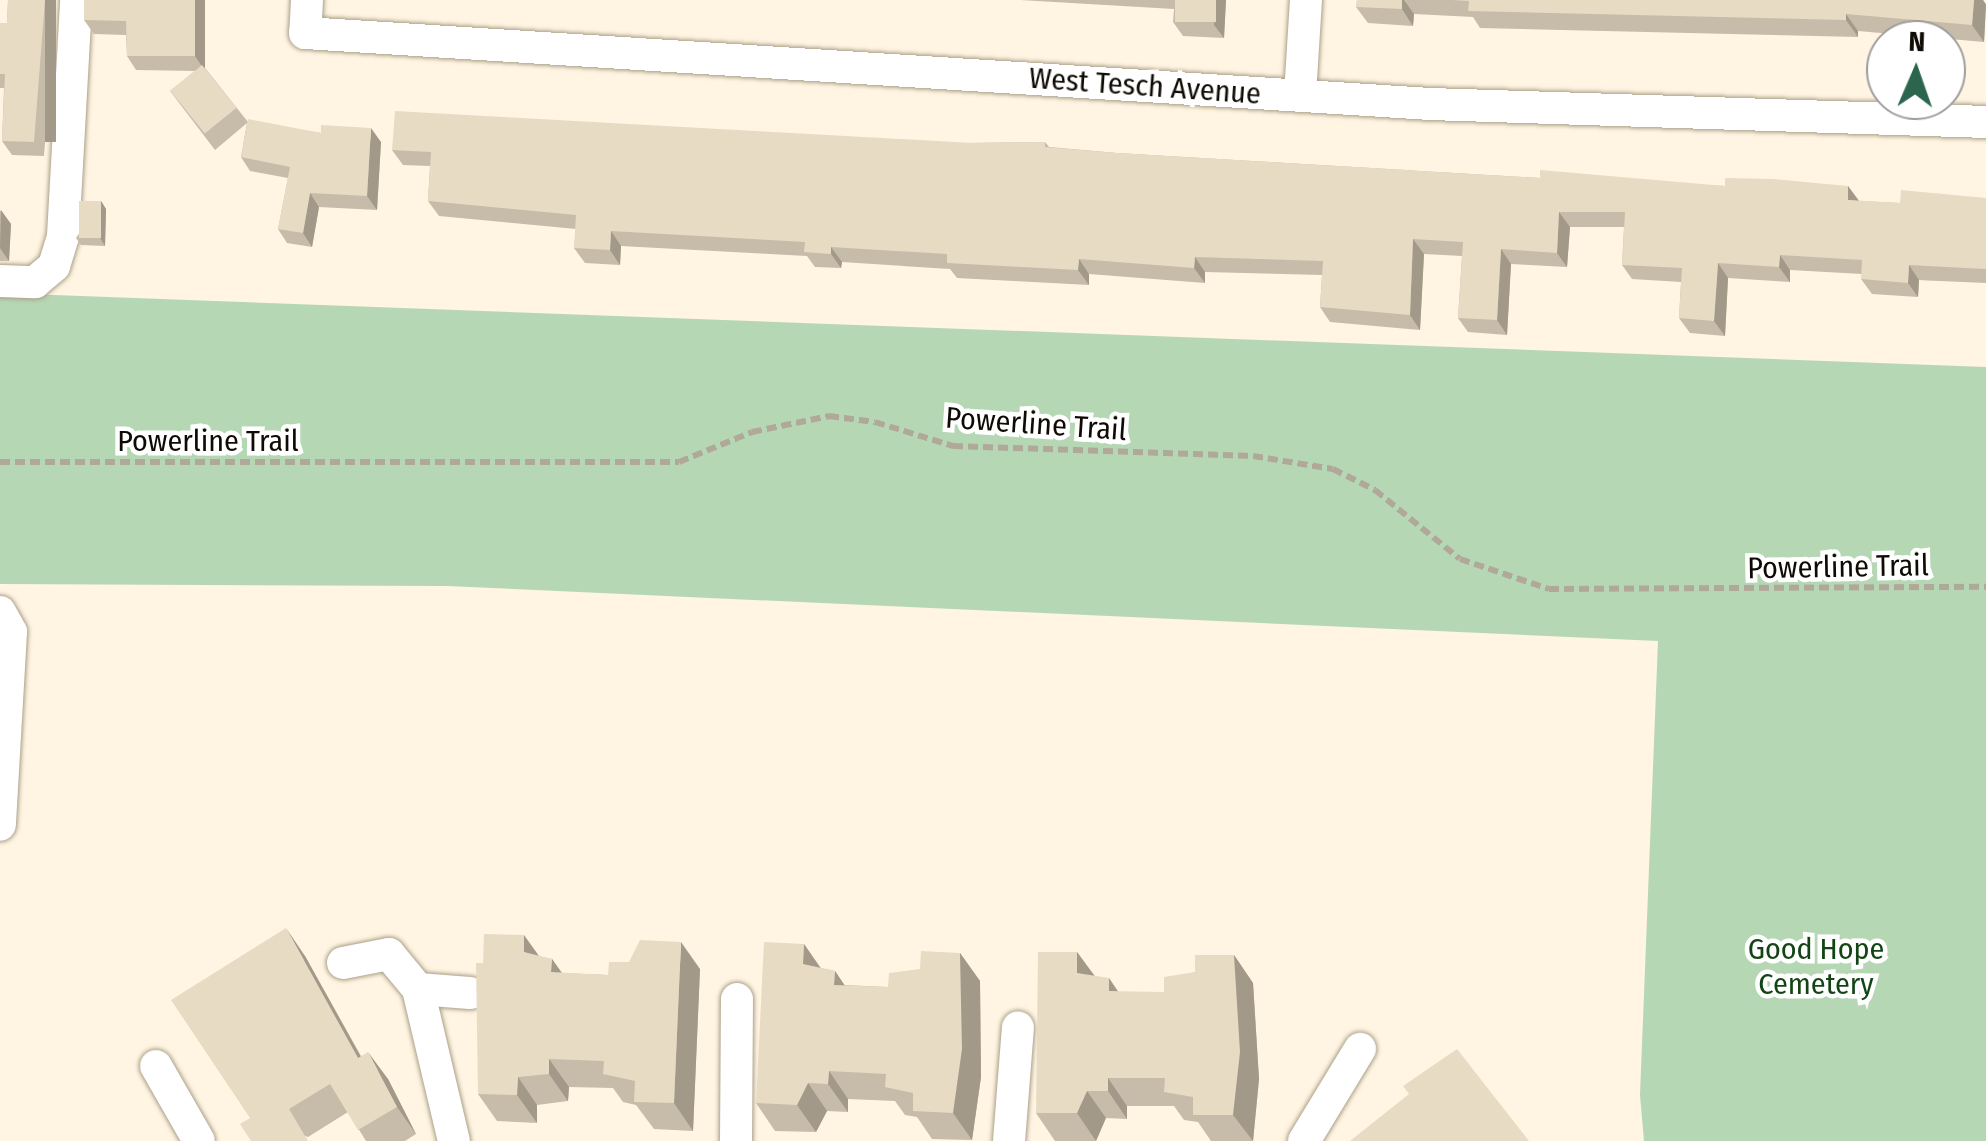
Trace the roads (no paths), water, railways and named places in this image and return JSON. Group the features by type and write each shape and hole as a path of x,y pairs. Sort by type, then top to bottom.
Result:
{"street":[{"path":"0,281 35,282 54,266 63,236 76,0"},
{"path":"1300,96 1306,0"},
{"name":"West Tesch Avenue","path":"306,16 1300,96 1986,122"},
{"path":"0,612 11,632 0,825"},
{"path":"343,963 389,954 418,989 454,1141"},
{"path":"418,989 470,993"},
{"path":"736,1141 737,999"},
{"path":"1009,1141 1018,1026"},
{"path":"1304,1141 1360,1049"},
{"path":"156,1066 199,1141"}],"park label":[{"name":"Good Hope Cemetery","path":"1816,966"}]}
